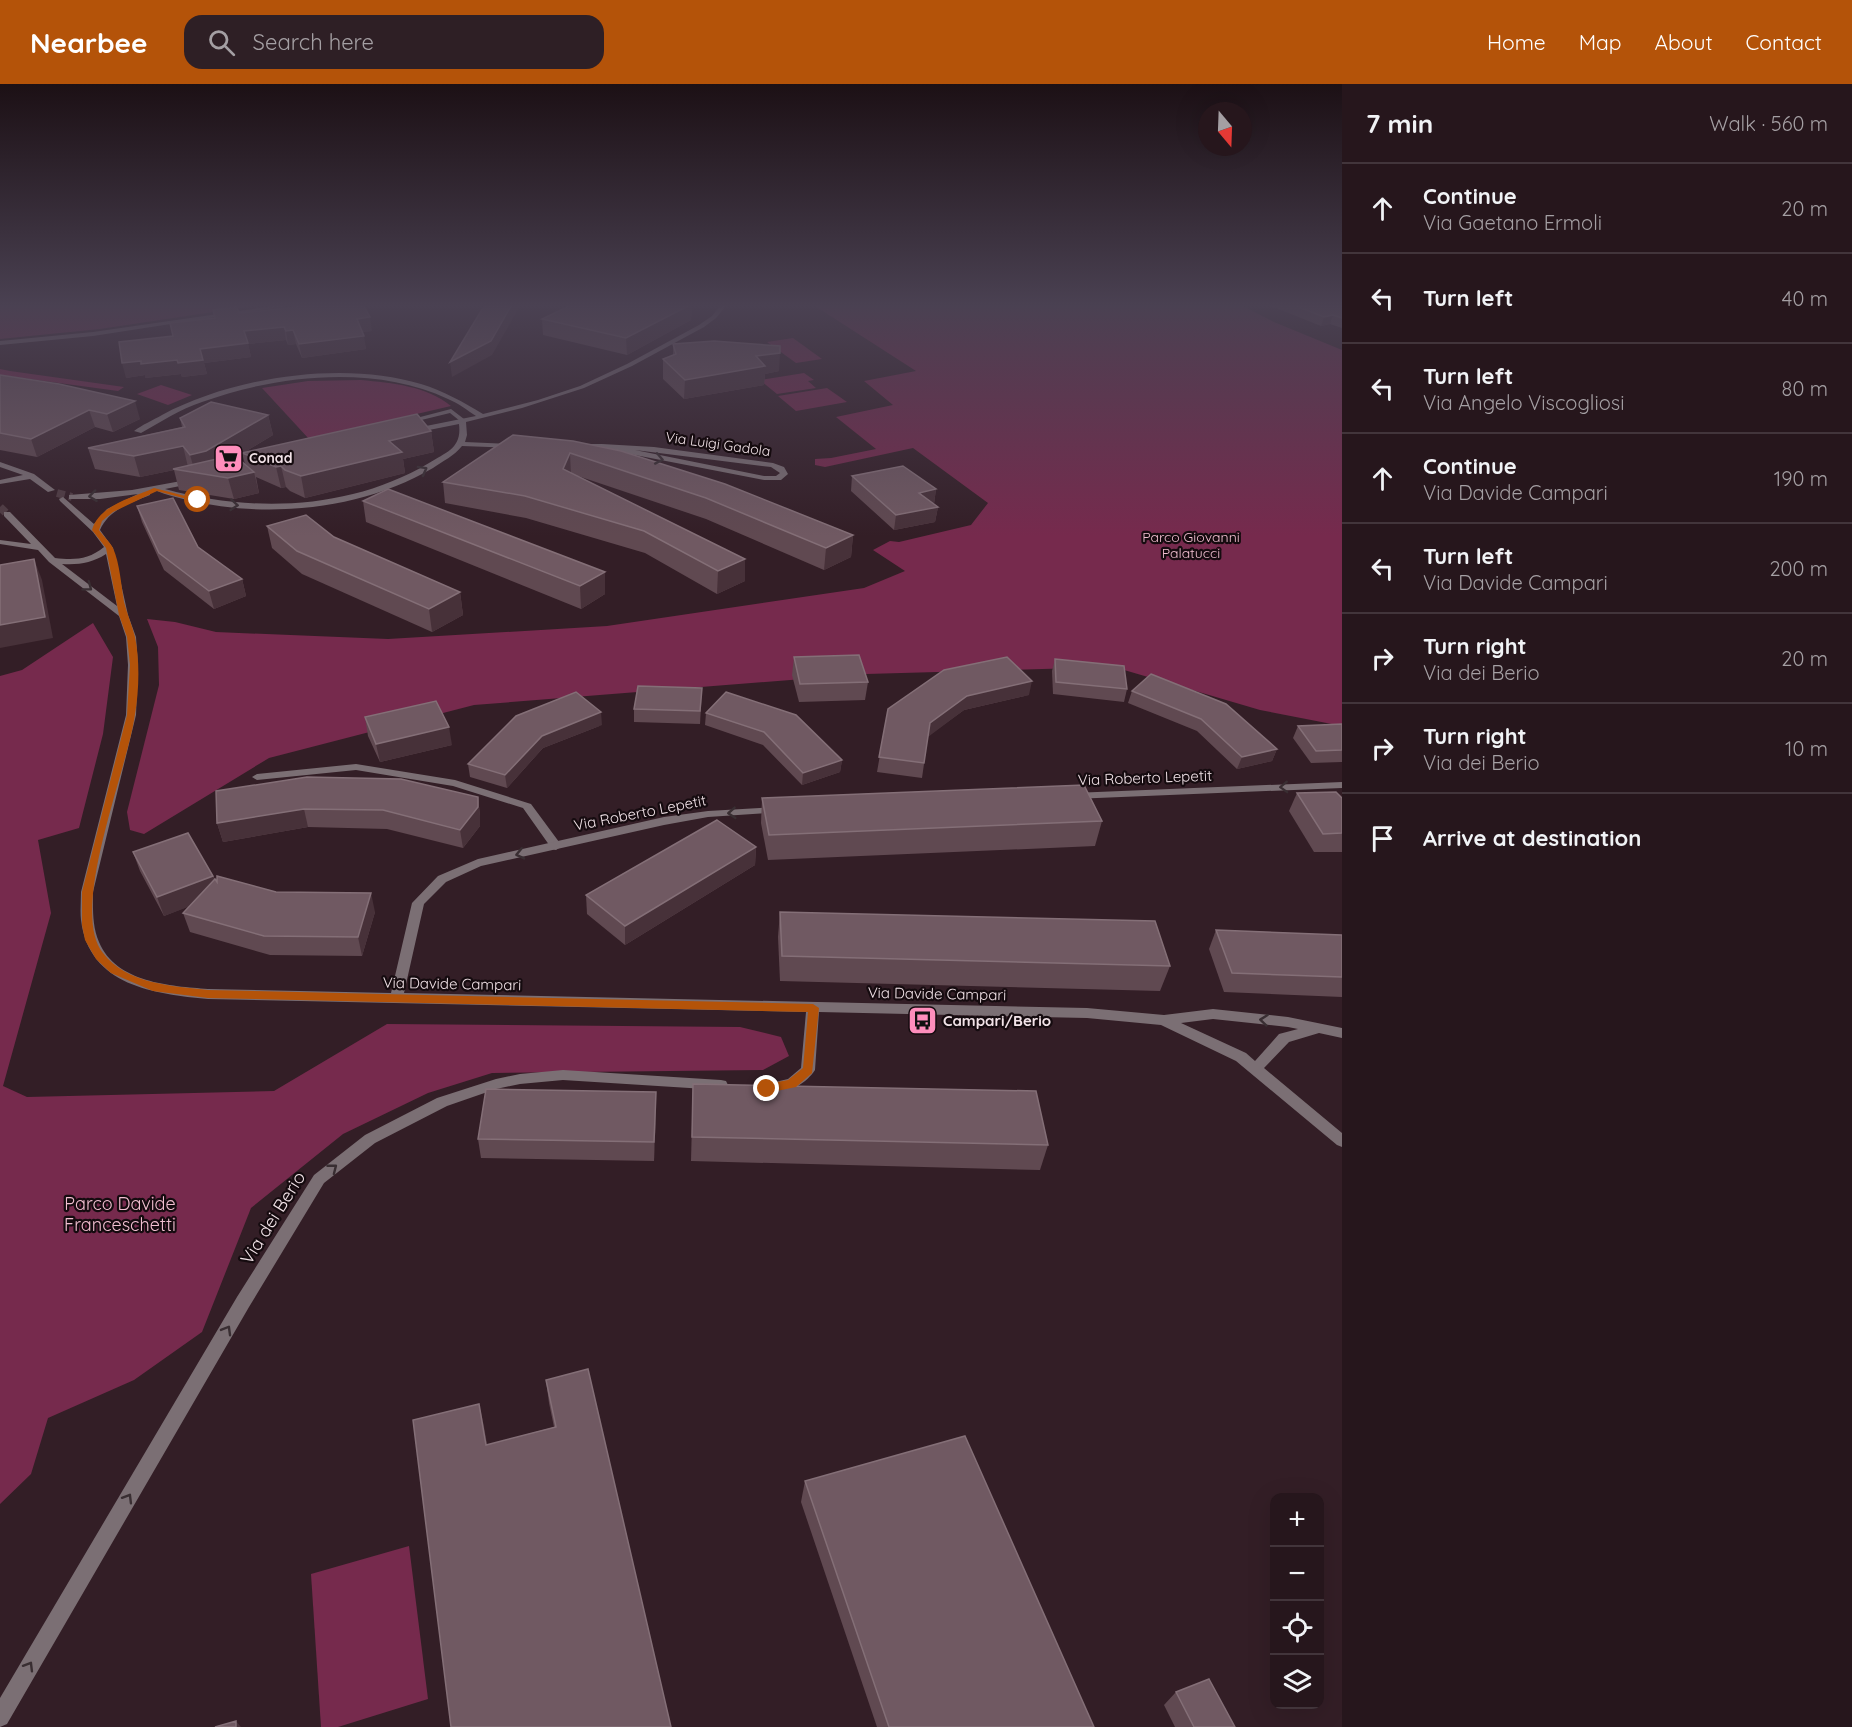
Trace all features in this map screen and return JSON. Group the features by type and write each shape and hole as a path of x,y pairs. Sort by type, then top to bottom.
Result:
{"street":[{"path":"138,430 183,407 212,396 269,383"},
{"path":"408,383 447,394 481,416"},
{"path":"405,433 546,399 591,383"},
{"path":"96,530 99,520 110,510 156,489 213,503 246,506 322,501 364,493 405,479 434,464 460,444 463,436 462,420 451,411 394,424"},
{"path":"460,444 517,446"},
{"name":"Via Luigi Gadola","path":"579,446 602,446 650,448 709,456 773,465 781,469 784,474 764,478 602,446"},
{"path":"0,464 31,476 51,489"},
{"path":"0,482 31,476"},
{"path":"52,560 81,563 96,559 110,548 67,498 86,498 156,489 198,480"},
{"path":"7,514 52,560 123,615"},
{"path":"0,542 42,549"},
{"name":"Via Davide Campari","path":"110,548 123,615 131,637 134,665 131,715 87,892 85,909 90,940 99,956 114,970 134,980 177,992 396,999 1087,1013 1163,1020 1213,1014 1288,1022 1342,1033"},
{"path":"257,777 356,767 455,783 527,806 556,846"},
{"name":"Via Roberto Lepetit","path":"1065,796 1342,785"},
{"name":"Via Roberto Lepetit","path":"396,999 418,903 442,879 478,863 697,816 786,809"},
{"path":"756,1088 780,1088 792,1084 808,1070 813,1008"},
{"name":"Via Davide Campari","path":"1163,1020 1241,1057 1342,1141"},
{"name":"Via Davide Campari","path":"1256,1068 1284,1038 1317,1028"},
{"name":"Via dei Berio","path":"0,1717 243,1302 319,1179 370,1139 442,1102 496,1084 520,1079 563,1076 734,1086"}],"green space":[{"path":"57,383 93,383 124,387 118,391"},
{"path":"297,383 385,383 420,390 442,399 451,406 309,439 262,388"},
{"path":"763,383 810,383 816,388 777,394"},
{"name":"Parco Giovanni Palatucci","path":"866,383 1342,383 1342,726 1260,710 1114,667 866,674 474,705 269,758 144,834 130,830 127,812 159,685 158,647 147,619 175,622 216,632 388,639 607,626 864,588 905,571 873,550 890,541 899,542 971,525 988,503 913,448 825,467 815,465 815,459 876,449 836,417 893,405"},
{"path":"161,385 192,395 168,405 137,394"},
{"path":"827,388 847,402 796,411 778,396"},
{"name":"Parco Davide Franceschetti","path":"93,623 113,657 103,734 79,828 38,840 51,913 3,1086 27,1097 274,1091 387,1024 740,1027 781,1037 789,1056 763,1070 492,1073 428,1093 343,1134 251,1208 202,1332 134,1380 48,1418 31,1474 0,1504 0,676 22,670"},
{"path":"409,1546 428,1699 338,1727 321,1727 311,1574"}],"building":[{"path":"0,383 50,383 135,401 107,414 89,410 31,439 0,433"},
{"path":"211,402 268,415 206,451 190,455 183,446 134,456 88,448 185,427 180,418"},
{"path":"417,414 431,431 389,441 402,452 301,476 281,466 276,467 242,453"},
{"path":"513,435 573,441 621,451 725,484 853,535 826,548 706,498 570,453 563,469 745,559 718,571 644,531 525,496 443,482"},
{"path":"234,455 254,472 228,478 173,469"},
{"path":"903,466 936,489 919,493 938,507 896,515 852,476"},
{"path":"388,489 605,572 580,586 363,501"},
{"path":"173,498 198,547 242,579 209,591 159,553 137,506"},
{"path":"306,515 334,537 460,592 429,609 297,551 267,526"},
{"path":"34,559 45,617 0,625 0,565"},
{"path":"859,655 868,682 800,684 794,657"},
{"path":"1007,657 1032,681 967,696 930,723 924,763 879,757 888,709 944,670"},
{"path":"1055,659 1124,666 1127,689 1056,682"},
{"path":"1151,674 1226,704 1277,749 1242,757 1201,719 1132,691"},
{"path":"638,686 702,688 700,711 634,709"},
{"path":"576,692 601,712 542,736 505,775 468,764 516,716"},
{"path":"726,692 796,715 842,760 803,773 764,732 706,713"},
{"path":"436,701 449,727 376,744 365,717"},
{"path":"1342,724 1342,750 1316,751 1298,726"},
{"path":"307,777 401,779 478,797 478,807 460,830 383,810 304,809 217,823 216,791"},
{"path":"1084,785 1102,821 769,835 762,798"},
{"path":"1336,792 1342,798 1342,833 1323,834 1297,793"},
{"path":"717,820 756,847 625,926 586,895"},
{"path":"188,833 213,876 157,897 133,852"},
{"path":"217,876 276,892 371,893 358,937 264,936 183,913 215,879 217,882"},
{"path":"780,912 1155,921 1170,966 782,956"},
{"path":"1216,930 1342,935 1342,977 1232,973"},
{"path":"693,1084 1036,1091 1048,1145 692,1137"},
{"path":"486,1089 656,1092 654,1142 478,1139"},
{"path":"588,1369 671,1727 451,1727 413,1420 479,1404 486,1445 556,1427 546,1380"},
{"path":"965,1436 1094,1727 889,1727 805,1481"},
{"path":"1209,1679 1235,1727 1194,1727 1176,1692"},
{"path":"236,1721 236,1727 215,1727"}],"tunnel":[{"path":"57,493 72,497"},
{"path":"0,507 7,514"}],"place":[{"name":"Conad","path":"228,458"},
{"name":"Campari/Berio","path":"922,1021"}],"route":[{"path":"198,500 156,489 110,510 99,520 96,530 110,548 123,615 131,637 134,665 131,715 87,892 85,909 87,925 90,940 99,956 114,970 134,980 177,992 813,1008 808,1070 792,1084 767,1089"}]}
